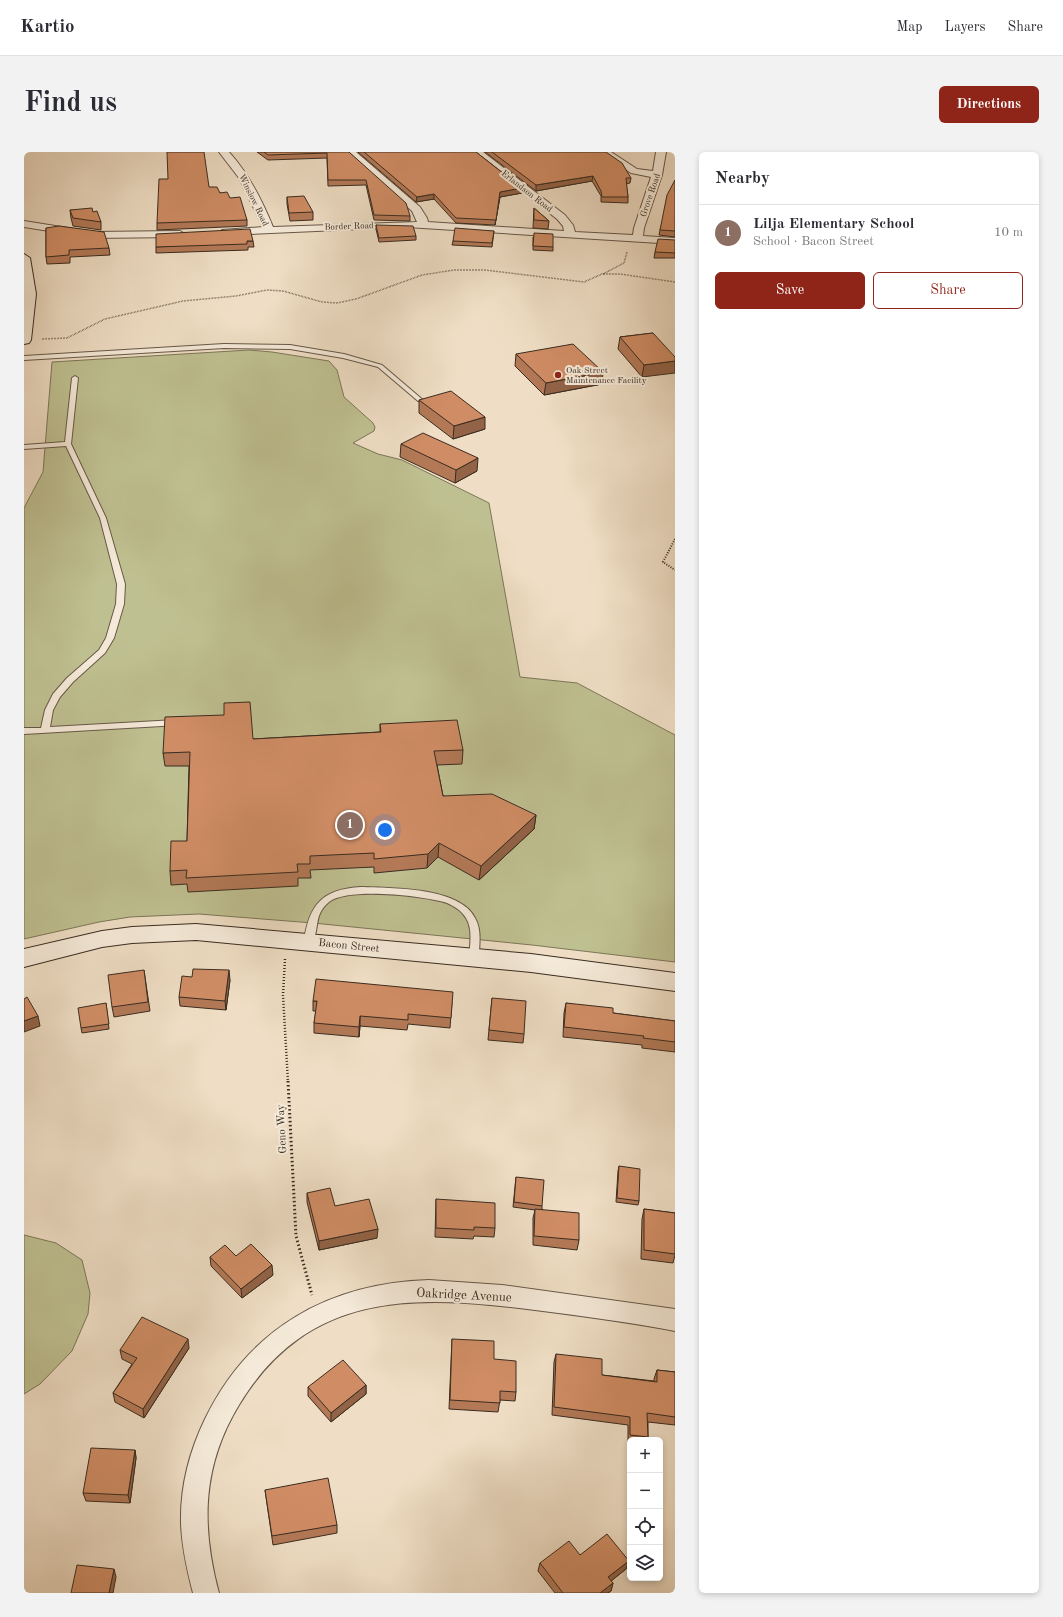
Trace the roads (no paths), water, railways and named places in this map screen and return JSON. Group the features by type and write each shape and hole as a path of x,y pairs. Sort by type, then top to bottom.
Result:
{"street":[{"name":"Winslow Road","path":"224,152 236,165 269,229"},
{"path":"350,152 416,209 422,218 423,225"},
{"name":"Erlandson Road","path":"477,152 561,217 568,225 570,234"},
{"path":"605,152 634,171 657,175"},
{"name":"Grove Road","path":"634,238 639,228 663,158"},
{"path":"24,224 99,235 192,234"},
{"name":"Border Road","path":"215,232 374,225 423,225 675,241"},
{"path":"24,258 29,294 24,340"},
{"name":"Bacon Street","path":"24,958 102,939 154,933 203,933 309,941 474,958 675,982"},
{"name":"Oakridge Avenue","path":"206,1593 195,1536 194,1500 199,1466 209,1434 241,1378 266,1350 288,1332 317,1315 346,1303 380,1296 413,1291 448,1291 489,1294 603,1307 675,1320"}],"lane":[{"path":"24,358 224,346 290,347 339,355 380,366 420,400"},
{"path":"45,730 49,710 56,696 70,680 102,650 112,631 120,604 121,584 103,518 68,444 75,378"},
{"path":"24,447 68,444"},
{"path":"24,731 188,723"},
{"path":"309,941 316,911 326,900 339,893 372,891 450,901 462,908 471,918 474,928 474,958"}],"place":[{"name":"Oak Street Maintenance Facility","path":"558,375"},
{"name":"Lilja Elementary School","path":"350,825"}]}
